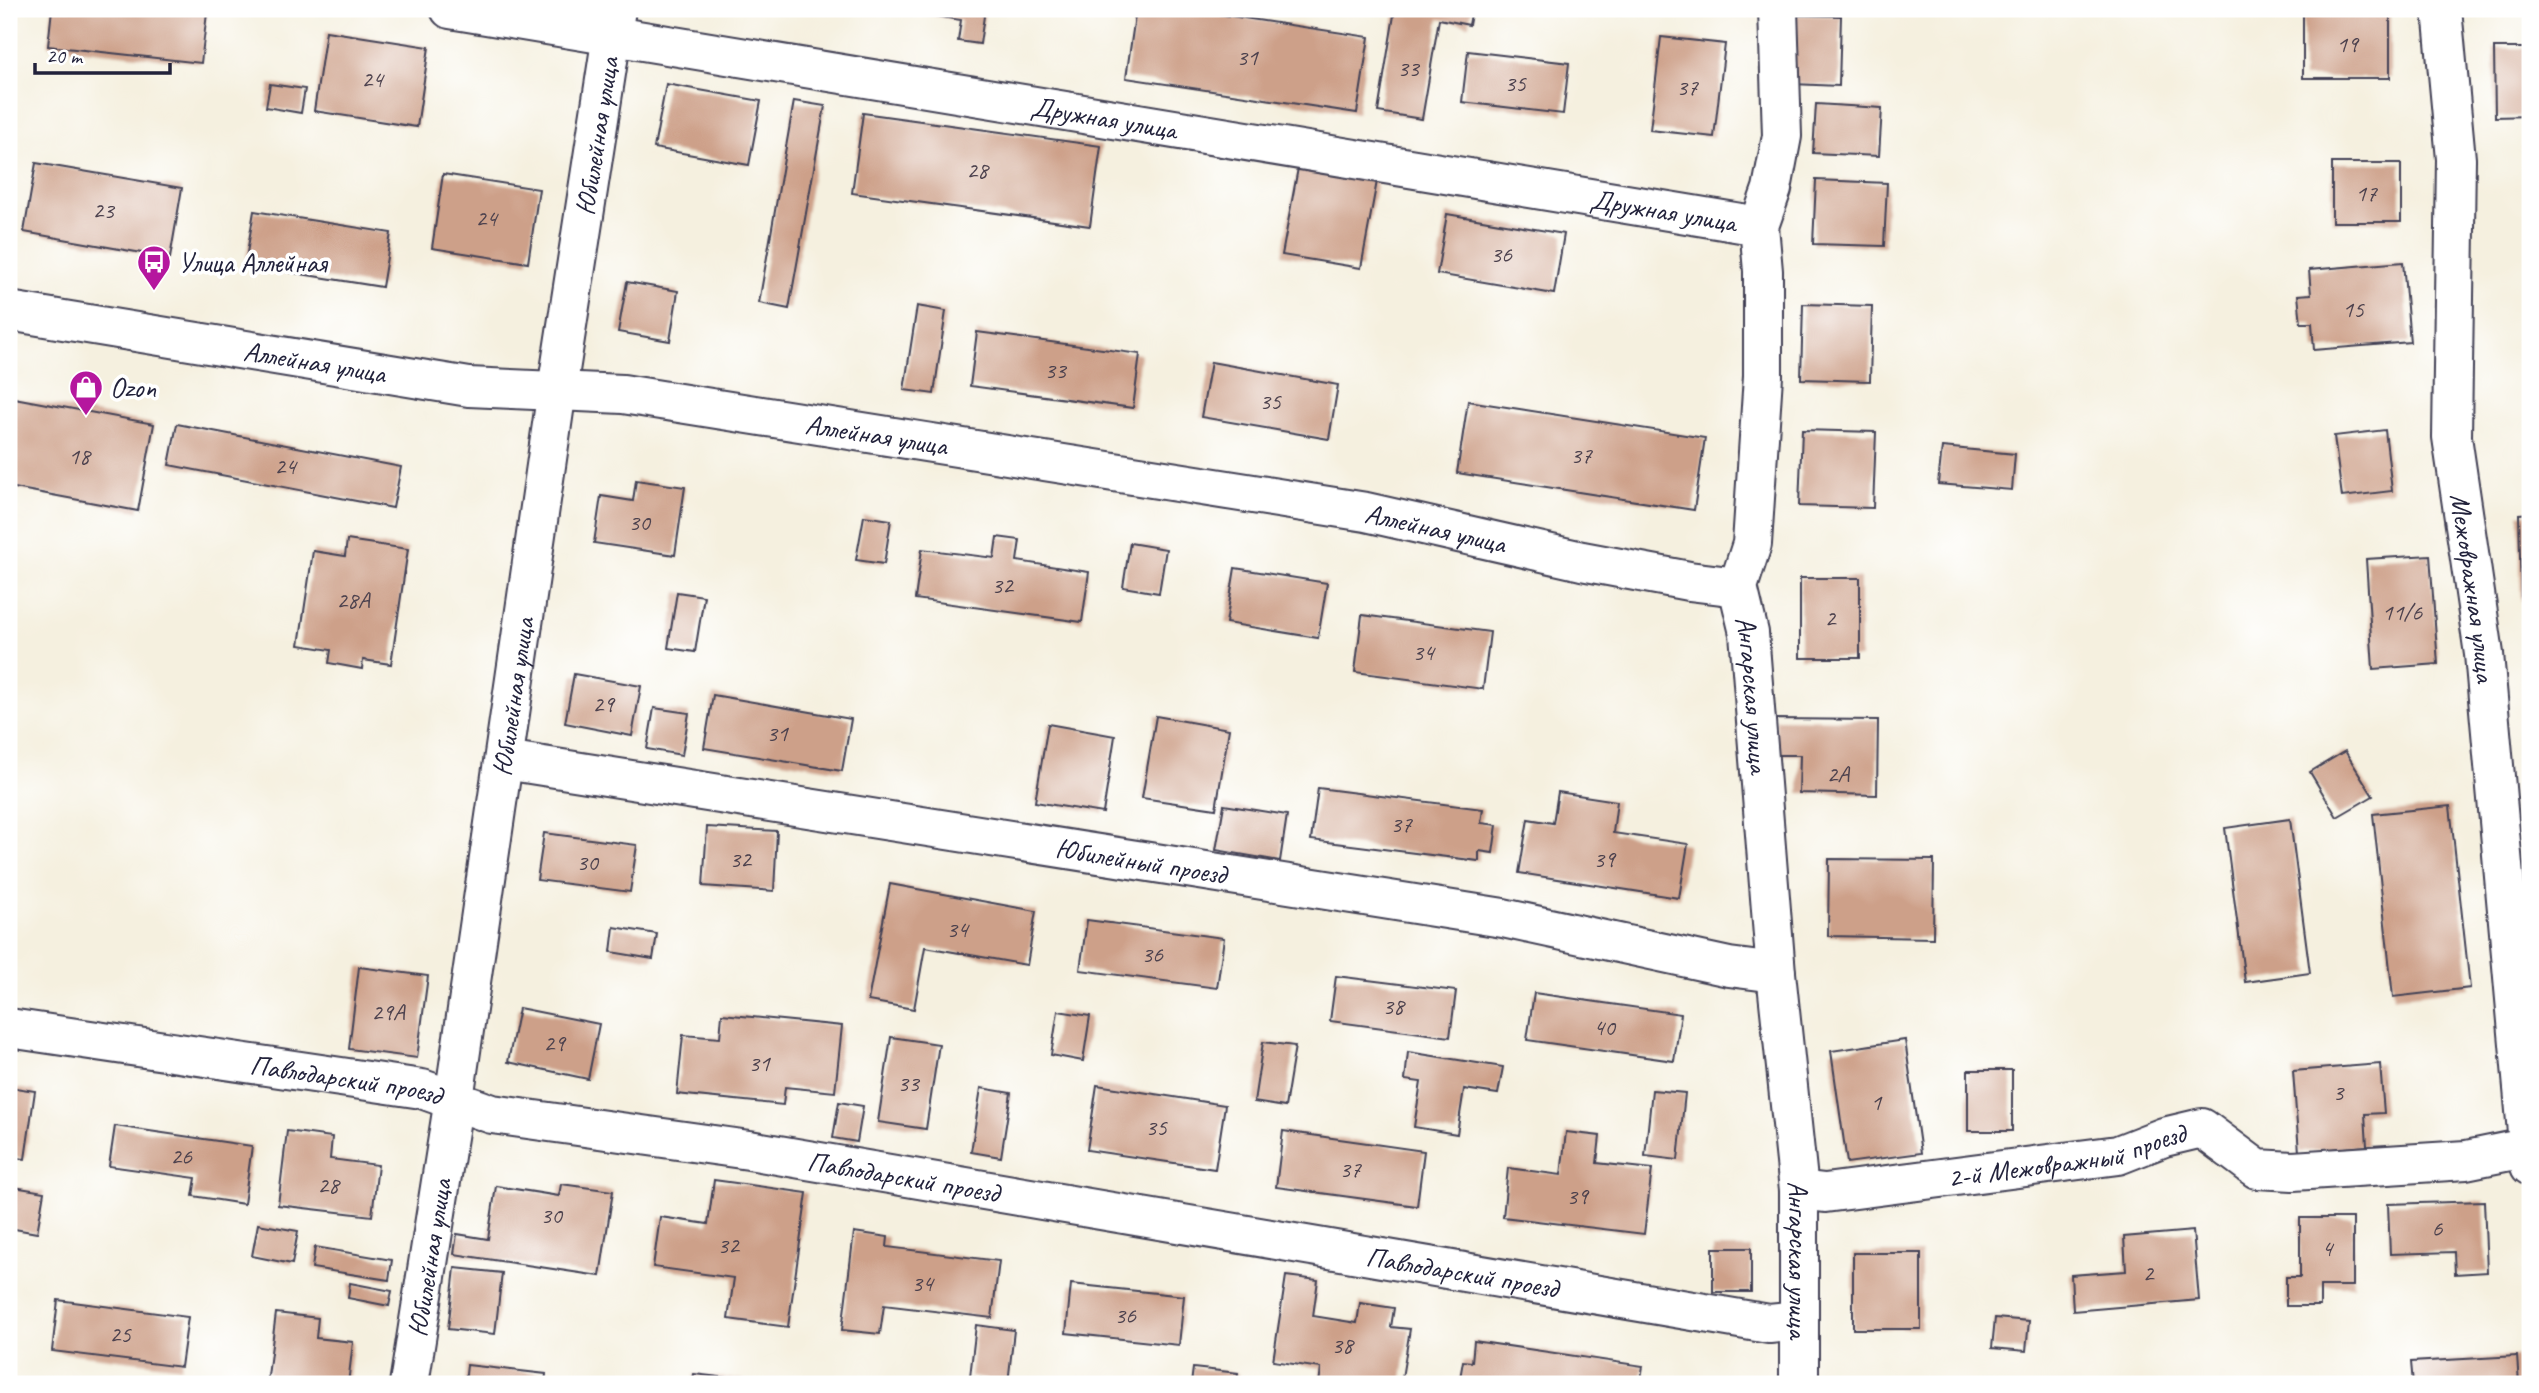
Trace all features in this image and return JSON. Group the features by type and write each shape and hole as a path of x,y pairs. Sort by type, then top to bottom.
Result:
{"street":[{"name":"Дружная улица","path":"450,9 614,22 1759,226"},
{"name":"Ангарская улица","path":"1778,9 1782,136 1773,189 1759,226 1763,271 1763,376 1752,544 1738,587 1749,633 1776,973 1798,1189 1799,1384"},
{"name":"Межовражная улица","path":"2442,9 2456,159 2452,437 2484,654 2529,1153"},
{"name":"Юбилейная улица","path":"409,1384 614,22"},
{"name":"Аллейная улица","path":"9,311 469,387 623,394 1366,512 1582,561 1689,581 1738,587"},
{"name":"Юбилейный проезд","path":"505,760 1503,918 1729,967 1776,973"},
{"name":"Павлодарский проезд","path":"9,1028 422,1089 492,1114 763,1152 1769,1324 1799,1321"},
{"name":"2-й Межовражный проезд","path":"1798,1189 1825,1193 2118,1155 2164,1137 2202,1128 2257,1169 2293,1171 2466,1160 2529,1153"}],"building":[{"path":"52,9 165,9 207,13 201,63 48,46"},
{"path":"888,9 985,9 980,44 958,41 961,20"},
{"path":"1136,9 1185,9 1369,37 1357,113 1126,78"},
{"path":"1395,9 1472,9 1469,25 1439,19 1422,119 1378,112"},
{"path":"2303,10 2390,10 2390,78 2303,78"},
{"path":"1794,15 1841,16 1839,86 1793,84"},
{"path":"326,31 429,47 417,127 314,111"},
{"path":"1661,37 1725,44 1714,137 1650,130"},
{"path":"2494,48 2530,48 2530,116 2495,117"},
{"path":"1468,51 1569,63 1563,114 1462,102"},
{"path":"270,84 305,89 301,113 266,107"},
{"path":"666,84 761,101 749,165 654,148"},
{"path":"794,101 825,106 789,309 759,303"},
{"path":"1816,104 1882,108 1879,156 1813,153"},
{"path":"863,113 1101,146 1090,226 852,193"},
{"path":"36,163 182,188 170,258 24,232"},
{"path":"2332,163 2401,163 2401,222 2332,222"},
{"path":"1298,168 1377,181 1361,268 1282,255"},
{"path":"443,174 539,189 528,263 432,248"},
{"path":"1816,180 1887,183 1884,246 1813,244"},
{"path":"254,211 391,233 382,287 245,265"},
{"path":"1447,214 1564,234 1554,294 1437,274"},
{"path":"2403,262 2410,342 2314,350 2312,323 2301,323 2298,295 2311,294 2309,270"},
{"path":"627,282 678,291 670,341 618,332"},
{"path":"1803,304 1872,306 1870,381 1801,379"},
{"path":"917,306 946,311 934,394 904,390"},
{"path":"977,332 1140,354 1133,408 970,386"},
{"path":"1211,362 1338,385 1329,439 1201,417"},
{"path":"9,397 154,424 138,511 9,487"},
{"path":"1468,401 1705,438 1694,510 1457,473"},
{"path":"177,424 401,467 393,508 169,465"},
{"path":"1802,430 1876,432 1873,508 1799,506"},
{"path":"2385,430 2392,491 2342,497 2334,436"},
{"path":"1942,447 2015,454 2012,490 1938,484"},
{"path":"636,480 685,487 675,555 594,543 601,496 633,501"},
{"path":"2530,513 2530,601 2521,601 2519,514"},
{"path":"864,516 891,520 884,564 856,560"},
{"path":"997,537 1020,540 1017,561 1089,572 1082,622 915,599 922,549 994,558"},
{"path":"347,540 408,549 391,664 363,660 362,669 329,663 331,650 299,645 313,551 345,556"},
{"path":"1130,543 1166,549 1159,593 1123,587"},
{"path":"2430,555 2438,664 2373,669 2366,559"},
{"path":"1235,568 1327,583 1318,638 1226,623"},
{"path":"1800,578 1860,578 1860,658 1800,658"},
{"path":"677,592 704,596 695,652 668,648"},
{"path":"1362,615 1490,632 1483,689 1355,672"},
{"path":"574,674 641,686 632,736 565,723"},
{"path":"713,695 851,719 842,771 704,748"},
{"path":"654,708 689,713 682,755 647,749"},
{"path":"1156,716 1229,729 1216,809 1142,798"},
{"path":"1776,719 1878,720 1877,795 1799,793 1800,755 1775,755"},
{"path":"1048,724 1115,736 1103,813 1035,802"},
{"path":"2345,751 2373,796 2337,817 2310,772"},
{"path":"1318,788 1483,809 1481,823 1497,825 1493,853 1479,851 1479,861 1311,840"},
{"path":"1558,792 1617,801 1613,833 1688,844 1679,898 1519,873 1528,819 1553,823"},
{"path":"1224,805 1287,815 1280,861 1216,850"},
{"path":"2450,806 2470,988 2393,997 2373,814"},
{"path":"2290,819 2310,973 2245,982 2225,828"},
{"path":"707,827 777,831 774,891 703,886"},
{"path":"544,833 637,845 630,892 537,880"},
{"path":"1829,859 1934,860 1933,938 1828,936"},
{"path":"890,884 1036,911 1027,965 925,947 914,1009 868,1001"},
{"path":"1087,920 1224,938 1217,988 1080,970"},
{"path":"614,927 657,934 653,959 611,952"},
{"path":"359,967 428,976 417,1058 349,1049"},
{"path":"1336,976 1456,991 1450,1037 1330,1021"},
{"path":"1534,993 1681,1014 1674,1061 1527,1040"},
{"path":"519,1008 599,1024 588,1079 508,1062"},
{"path":"1058,1011 1090,1016 1083,1061 1051,1055"},
{"path":"722,1014 842,1026 835,1092 785,1087 783,1105 677,1094 683,1035 720,1038"},
{"path":"891,1037 939,1044 926,1129 878,1122"},
{"path":"1905,1040 1921,1153 1847,1163 1831,1051"},
{"path":"1263,1042 1295,1046 1285,1107 1254,1102"},
{"path":"1408,1052 1503,1067 1498,1094 1464,1089 1457,1134 1414,1127 1421,1082 1405,1080"},
{"path":"2380,1064 2384,1113 2365,1114 2367,1146 2299,1152 2293,1071"},
{"path":"1968,1070 2012,1070 2012,1131 1968,1131"},
{"path":"1097,1085 1225,1105 1215,1169 1087,1150"},
{"path":"9,1087 35,1091 25,1159 9,1157"},
{"path":"981,1088 1011,1093 1001,1157 971,1152"},
{"path":"1652,1090 1685,1093 1678,1160 1645,1156"},
{"path":"839,1102 863,1106 857,1142 833,1138"},
{"path":"115,1126 252,1146 244,1204 193,1196 196,1178 109,1166"},
{"path":"287,1131 332,1137 330,1159 378,1165 372,1216 278,1205"},
{"path":"1283,1131 1424,1151 1417,1206 1276,1187"},
{"path":"1566,1132 1600,1136 1597,1163 1652,1169 1644,1234 1503,1217 1508,1168 1561,1175"},
{"path":"714,1180 807,1193 788,1327 728,1319 734,1278 653,1267 660,1217 708,1224"},
{"path":"561,1184 613,1191 600,1276 454,1254 457,1234 488,1239 496,1186 559,1196"},
{"path":"14,1187 44,1192 37,1233 9,1228"},
{"path":"2484,1201 2487,1272 2455,1274 2454,1252 2390,1254 2388,1204"},
{"path":"2300,1218 2353,1218 2353,1286 2320,1286 2320,1306 2286,1306 2286,1277 2300,1277"},
{"path":"258,1224 298,1231 292,1264 252,1256"},
{"path":"2193,1231 2199,1300 2073,1311 2071,1275 2126,1271 2124,1237"},
{"path":"854,1232 888,1237 887,1247 999,1261 992,1318 884,1305 880,1334 842,1330"},
{"path":"315,1247 392,1260 389,1280 312,1268"},
{"path":"1713,1248 1751,1248 1751,1292 1713,1292"},
{"path":"1853,1253 1921,1253 1921,1329 1853,1329"},
{"path":"455,1268 502,1273 495,1334 448,1329"},
{"path":"1286,1276 1318,1280 1313,1316 1357,1323 1360,1303 1394,1308 1391,1327 1410,1329 1401,1384 1319,1384 1321,1368 1273,1361"},
{"path":"350,1283 392,1291 389,1306 348,1298"},
{"path":"1071,1284 1184,1296 1179,1345 1066,1333"},
{"path":"58,1300 188,1317 181,1367 52,1351"},
{"path":"276,1313 318,1318 316,1338 353,1342 348,1384 267,1384"},
{"path":"1995,1318 2029,1321 2026,1351 1992,1348"},
{"path":"976,1325 1014,1330 1008,1383 970,1377"},
{"path":"1474,1341 1643,1366 1640,1384 1459,1384 1463,1361 1472,1362"},
{"path":"2517,1356 2519,1384 2413,1384 2411,1362"},
{"path":"467,1365 546,1374 545,1384 465,1384"},
{"path":"1193,1368 1238,1373 1237,1384 1191,1384"},
{"path":"694,1374 744,1380 744,1384 692,1384"}],"place":[{"name":"Улица Аллейная","path":"154,292"},
{"name":"Ozon","path":"86,417"}]}
